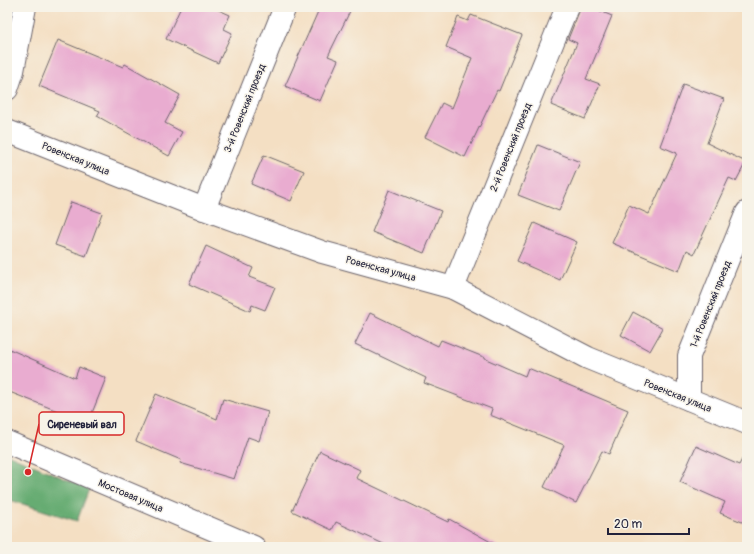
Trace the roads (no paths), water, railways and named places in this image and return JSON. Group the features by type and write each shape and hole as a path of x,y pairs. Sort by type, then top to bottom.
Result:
{"street":[{"path":"7,89 13,71 25,7"},
{"name":"3-й Ровенский проезд","path":"204,209 285,7"},
{"name":"2-й Ровенский проезд","path":"453,288 567,7"},
{"name":"Ровенская улица","path":"7,130 204,209 322,252 453,288 588,358 747,423"},
{"name":"1-й Ровенский проезд","path":"689,399 689,356 747,212"},
{"name":"Мостовая улица","path":"7,442 254,547"}],"place":[{"name":"Сиреневый вал","path":"28,472"}]}
